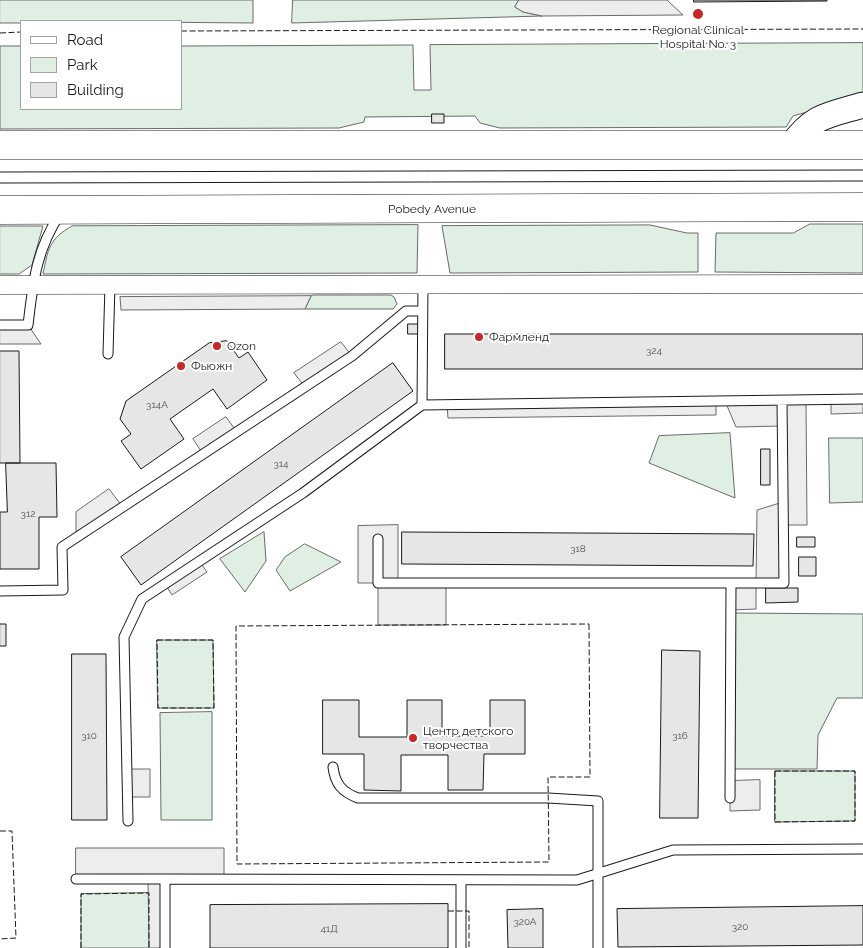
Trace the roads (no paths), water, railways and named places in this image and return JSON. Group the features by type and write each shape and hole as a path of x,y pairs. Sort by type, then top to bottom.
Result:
{"main road":[{"path":"0,145 863,145"},
{"name":"Pobedy Avenue","path":"0,210 863,207"}],"street":[{"path":"792,145 803,129 816,119 863,105"},
{"path":"0,285 863,284"}],"lane":[{"path":"0,325 28,325 32,285 46,235 63,210"},
{"path":"422,284 422,405"},
{"path":"108,354 110,285"},
{"path":"0,591 63,590 62,547 352,356 406,311 422,311"},
{"path":"128,821 124,637 142,599 303,493 422,405 863,400"},
{"path":"378,539 378,582 784,582 782,401"},
{"path":"730,583 730,798"},
{"path":"333,767 334,778 339,787 347,794 358,798 548,798 598,801 598,948"},
{"path":"76,879 577,880 673,850 863,849"},
{"path":"165,879 165,948"},
{"path":"461,880 461,948"}],"tram line":[{"path":"0,172 863,170"},
{"path":"0,183 863,181"}],"place":[{"name":"Regional Clinical Hospital No. 3","path":"698,14"},
{"name":"Фармленд","path":"479,337"},
{"name":"Ozon","path":"217,346"},
{"name":"Фьюжн","path":"181,366"},
{"name":"Центр детского творчества","path":"413,738"}]}
